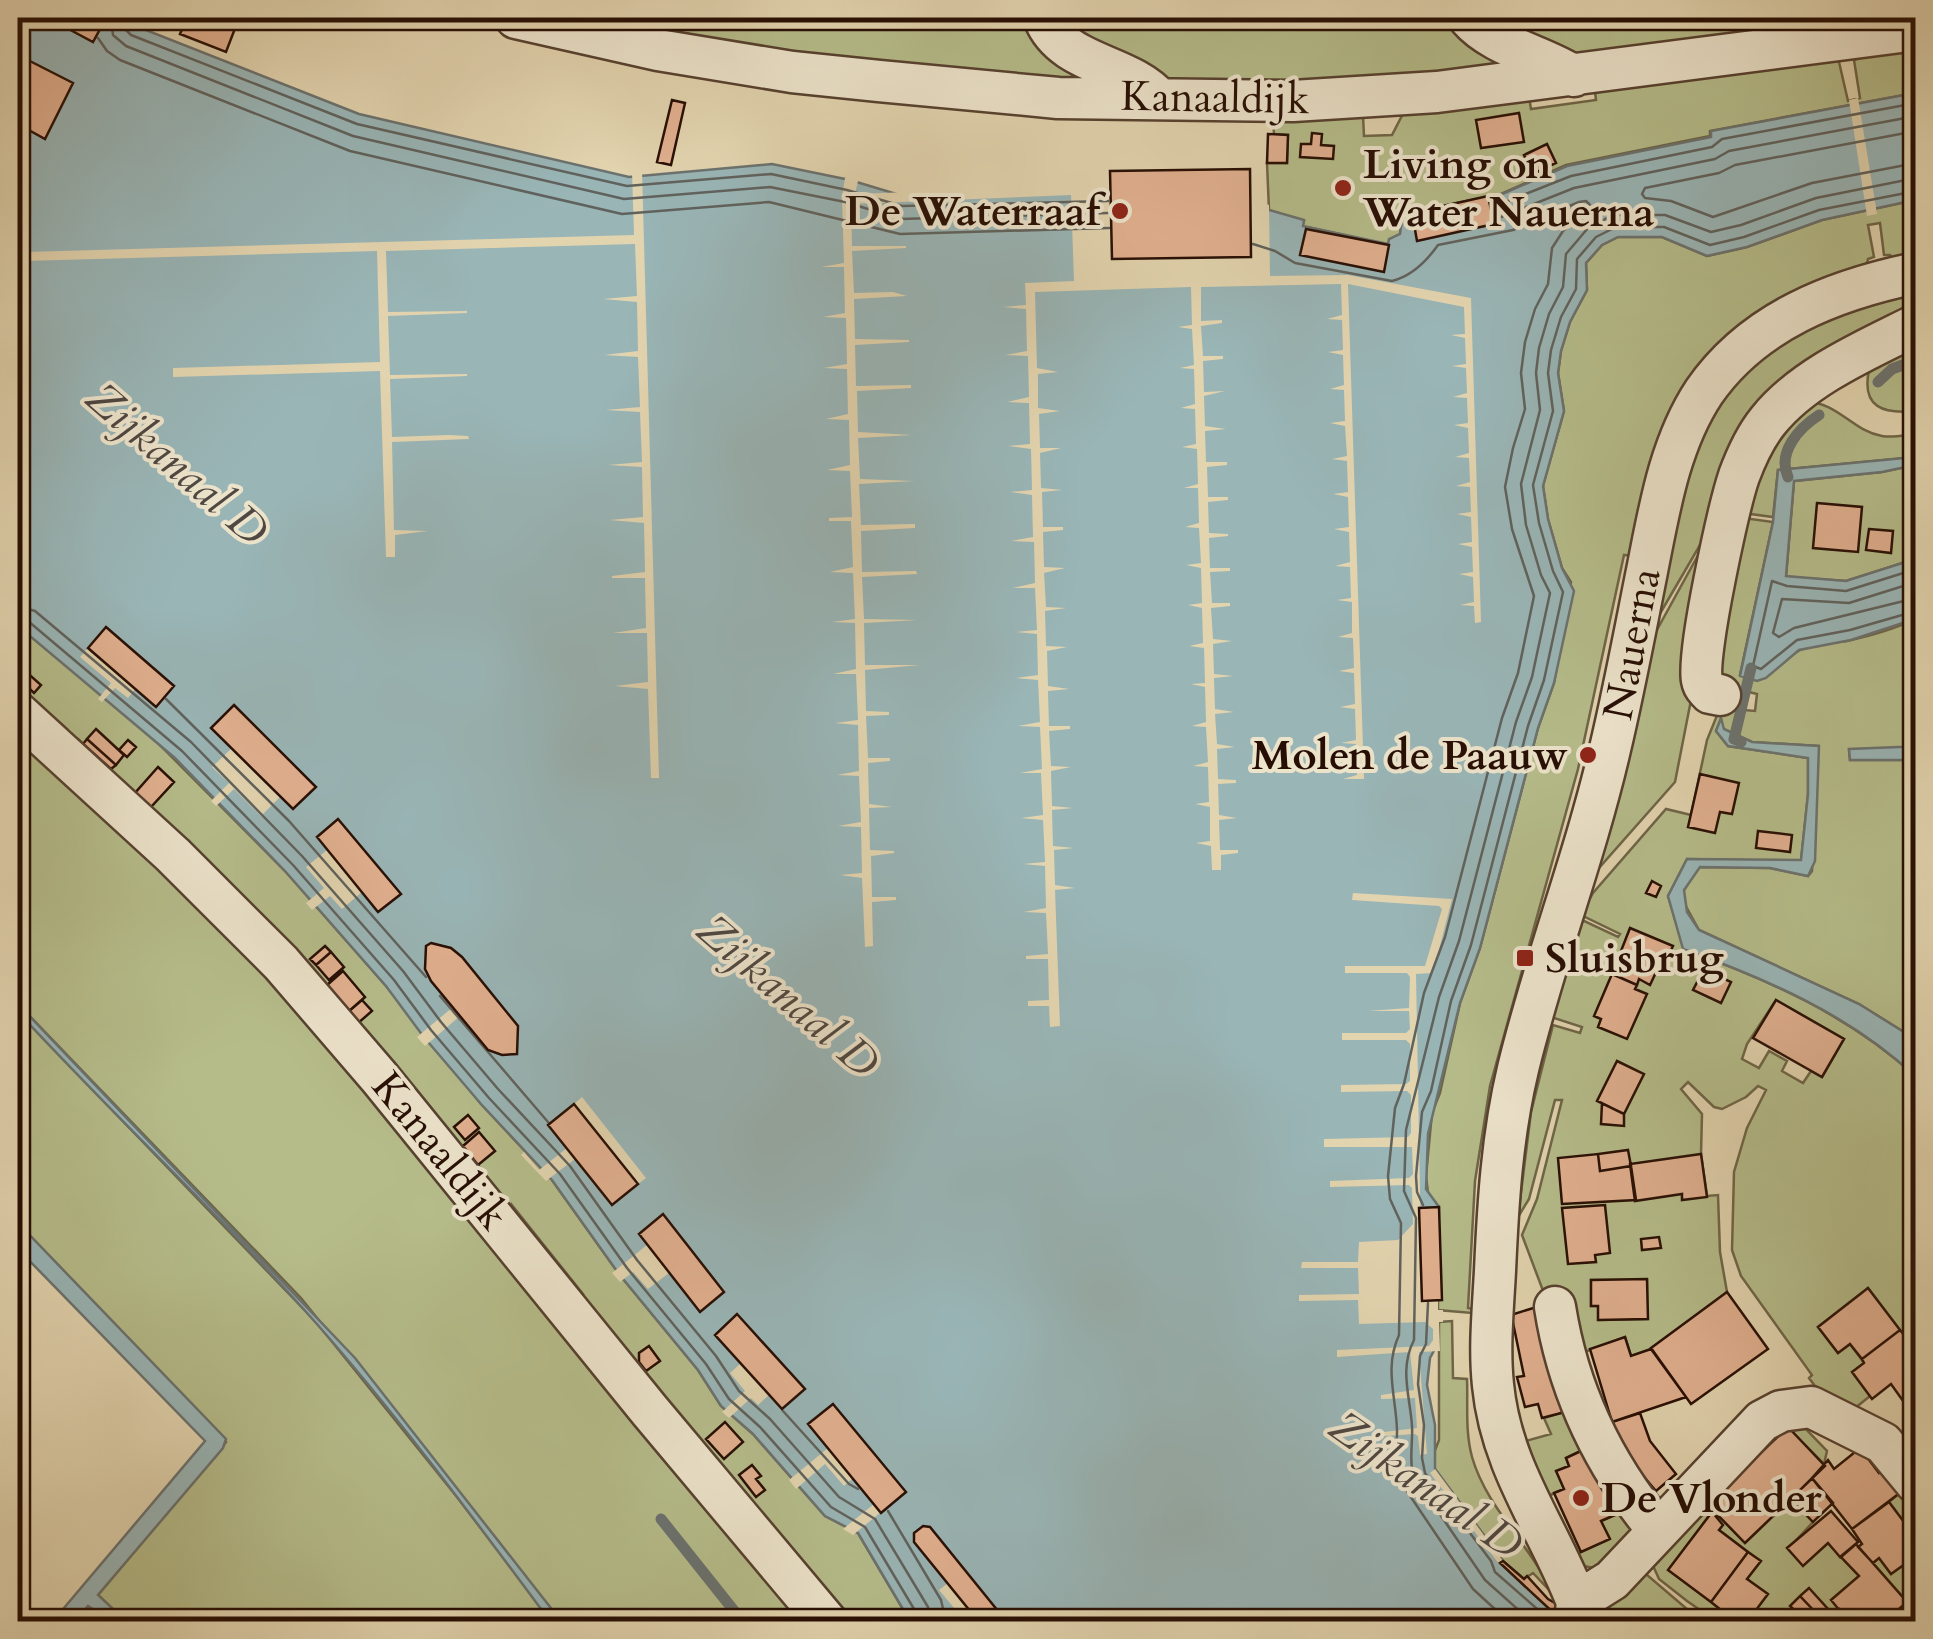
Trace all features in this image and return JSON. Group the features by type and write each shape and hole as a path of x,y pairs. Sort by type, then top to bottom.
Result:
{"street":[{"name":"Kanaaldijk","path":"516,18 658,50 792,72 1039,96 1160,99 1358,99 1574,76 1916,30"},
{"path":"1044,18 1057,40 1069,49 1145,83 1160,99"},
{"path":"1469,18 1487,34 1551,61 1574,76"},
{"name":"Nauerna","path":"1916,273 1864,285 1784,318 1720,370 1693,411 1663,493 1602,786 1519,1068 1502,1151 1492,1355 1498,1416 1520,1486 1576,1613 1762,1421 1797,1407 1811,1407 1878,1440 1916,1483"},
{"name":"Nauerna","path":"1720,695 1710,693 1701,679 1703,648 1733,497 1752,445 1767,422 1792,397 1916,325"},
{"name":"Kanaaldijk","path":"18,713 173,854 293,977 380,1076 650,1411 827,1622"},
{"path":"1555,1307 1588,1423 1628,1494 1657,1529"}],"green space":[{"path":"546,18 1915,18 1445,83 1056,89"},
{"path":"1915,39 1915,93 1710,131 1710,136 1566,165 1501,194 1403,214 1400,234 1389,245 1302,226 1304,221 1269,210 1267,163 1287,163 1288,135 1274,134 1273,119 1363,116 1364,136 1392,135 1408,104 1528,91 1531,109 1596,100 1594,83 1834,60 1839,62 1848,101 1860,98 1854,60"},
{"path":"1915,200 1915,255 1894,260 1884,255 1880,223 1868,225 1874,257 1868,259 1866,267 1769,309 1632,556 1624,555 1578,769 1490,1086 1475,1181 1468,1308 1473,1309 1472,1313 1438,1310 1438,1206 1428,1193 1426,1176 1432,1113 1538,728 1554,683 1571,582 1562,568 1543,486 1564,411 1558,373 1561,351 1570,322 1587,290 1586,263 1602,245 1618,237 1662,237 1707,256 1747,247 1822,220"},
{"path":"1915,290 1915,315 1809,376 1714,521 1651,629 1681,492 1696,449 1716,410 1742,374 1776,344 1820,320"},
{"path":"1915,335 1915,411 1877,406 1868,393 1869,370"},
{"path":"1806,402 1817,403 1871,433 1890,437 1915,434 1915,457 1778,470 1773,517 1743,513 1743,518 1773,522 1740,675 1749,679 1765,677 1805,648 1865,637 1915,619 1915,747 1849,750 1850,760 1915,760 1915,1039 1859,1004 1699,930 1683,901 1684,890 1699,867 1770,868 1808,876 1812,871 1818,746 1752,742 1723,729 1721,719 1716,731 1728,746 1808,758 1801,861 1687,859 1668,896 1684,949 1806,1001 1863,1035 1915,1076 1915,1350 1868,1288 1818,1327 1838,1353 1850,1344 1864,1363 1853,1372 1870,1396 1849,1413 1827,1402 1809,1378 1812,1375 1741,1276 1732,1250 1734,1172 1747,1128 1766,1090 1758,1086 1722,1109 1714,1107 1688,1082 1681,1089 1702,1114 1701,1154 1707,1196 1718,1195 1720,1252 1727,1292 1651,1349 1631,1356 1625,1337 1582,1353 1573,1349 1567,1302 1548,1304 1522,1235 1537,1199 1562,1100 1555,1100 1529,1199 1518,1217 1531,1112 1553,1025 1580,1033 1582,1027 1551,1017 1580,919 1618,937 1620,934 1581,915 1593,893 1666,809 1691,815 1707,740 1720,708 1755,711 1757,694 1729,685 1712,661 1737,516 1764,442 1783,416","holes":["1776,1000 1844,1039 1822,1077 1811,1071 1803,1083 1782,1071 1787,1061 1769,1051 1759,1068 1742,1059 1747,1044","1591,1280 1647,1280 1647,1319 1599,1320 1598,1306 1591,1306"]},
{"path":"1915,465 1915,559 1846,581 1786,577 1794,481"},
{"path":"1713,528 1691,700 1675,782 1598,869 1595,867 1647,648"},
{"path":"18,626 146,731 285,871 386,986 481,1104 552,1180 619,1274 698,1370 721,1406 753,1434 825,1516 858,1533 910,1621 850,1621 832,1602 574,1302 583,1294 511,1204 501,1211 92,767 100,759 78,739 70,747 59,738 67,729 18,685"},
{"path":"18,725 196,891 815,1621 561,1621 301,1298 18,1004"},
{"path":"18,1012 317,1323 552,1621 126,1622 98,1595 226,1442 18,1223"},
{"path":"1452,1321 1453,1378 1467,1379 1472,1457 1498,1510 1552,1593 1533,1573 1524,1579 1503,1561 1435,1469 1432,1458 1439,1440 1439,1322"},
{"path":"1573,1409 1582,1450 1566,1458 1569,1466 1557,1471 1564,1489 1544,1498 1522,1442 1551,1434 1544,1418"},
{"path":"1799,1422 1827,1451 1824,1464 1787,1427 1707,1504 1745,1543 1791,1499 1813,1522 1788,1549 1803,1565 1828,1543 1859,1576 1832,1600 1839,1609 1826,1621 1747,1621 1767,1594 1747,1579 1760,1561 1719,1530 1722,1525 1711,1513 1669,1570 1736,1621 1716,1621 1659,1579 1650,1559 1739,1459 1780,1429"},
{"path":"1901,1492 1915,1509 1915,1538 1889,1502"},
{"path":"1618,1499 1633,1520 1631,1536 1595,1568 1583,1566 1575,1554 1609,1539 1601,1521 1614,1515 1609,1502"},
{"path":"1915,1556 1915,1621 1884,1621 1907,1602 1873,1563 1879,1558 1891,1574"},
{"path":"1640,1572 1646,1574 1701,1621 1596,1622"}],"water":[{"name":"Zijkanaal D","path":"18,18 134,18 133,25 359,114 629,177 772,164 903,196 1045,191 1269,210 1304,220 1303,226 1388,244 1389,239 1400,234 1403,214 1502,194 1567,166 1711,137 1711,131 1915,93 1915,200 1822,220 1747,247 1707,256 1662,237 1618,237 1602,245 1586,263 1587,290 1570,322 1561,351 1558,373 1564,411 1543,486 1562,568 1574,591 1554,683 1538,728 1480,948 1460,1003 1428,1134 1426,1189 1439,1207 1436,1347 1430,1358 1427,1385 1435,1425 1435,1469 1503,1561 1501,1564 1557,1616 1574,1621 910,1621 858,1533 825,1516 753,1434 721,1406 698,1370 619,1274 552,1180 481,1104 386,986 285,871 175,758 18,626"},
{"path":"1267,18 1412,18 1272,26"},
{"path":"1915,457 1915,465 1882,472 1794,481 1786,576 1846,581 1915,559 1915,619 1851,640 1799,650 1757,681 1740,676 1773,522 1778,470"},
{"path":"1721,718 1724,729 1752,742 1819,746 1815,861 1808,876 1770,868 1700,867 1684,890 1687,912 1699,930 1859,1004 1915,1039 1915,1076 1863,1035 1806,1001 1683,949 1668,896 1687,859 1801,860 1808,758 1728,746 1716,731"},
{"path":"1915,747 1915,760 1850,760 1849,749"},
{"path":"18,1004 355,1358 561,1621 552,1621 541,1609 346,1357 243,1244 18,1012"},
{"path":"18,1223 226,1439 223,1448 98,1595 126,1621 111,1621 88,1606 75,1621 53,1621 205,1441 18,1249"}],"pier":[{"path":"1858,98 1877,214 1867,216 1849,100"},
{"path":"642,170 659,778 651,778 648,689 615,686 648,682 647,633 613,633 646,628 645,578 612,578 645,572 644,523 610,520 643,517 642,467 608,465 642,462 640,412 606,410 640,407 638,357 604,355 638,351 637,302 603,299 637,296 635,244 386,251 388,312 467,311 388,316 390,375 467,374 390,379 392,437 449,435 469,439 392,442 394,530 428,531 395,535 395,557 386,557 380,371 173,377 173,368 380,362 377,251 25,261 25,252 634,235 632,171"},
{"path":"849,175 868,180 858,181 855,194 1076,186 1215,186 1269,205 1270,276 1348,275 1471,298 1481,622 1475,623 1474,606 1460,605 1474,602 1473,577 1459,574 1473,572 1472,547 1458,544 1472,542 1471,517 1457,514 1471,512 1470,487 1456,486 1470,482 1469,458 1455,457 1469,453 1468,428 1454,425 1468,423 1467,398 1453,397 1467,393 1466,368 1452,366 1466,364 1465,338 1451,335 1465,334 1464,307 1348,284 1364,779 1343,779 1357,775 1356,744 1341,743 1356,740 1355,709 1340,707 1355,704 1354,673 1339,671 1354,668 1353,638 1338,637 1352,633 1352,602 1337,600 1351,598 1350,567 1335,566 1350,562 1349,532 1334,529 1349,527 1348,497 1333,494 1348,492 1347,461 1332,459 1347,456 1345,426 1330,423 1345,421 1344,390 1330,389 1344,385 1343,355 1328,352 1343,350 1342,320 1327,319 1342,315 1341,284 1201,287 1201,321 1222,320 1201,326 1203,356 1223,356 1203,361 1204,392 1225,391 1204,396 1205,426 1226,429 1205,431 1206,462 1227,462 1207,467 1208,497 1228,497 1208,502 1209,533 1228,536 1209,538 1210,568 1230,568 1210,572 1212,603 1230,603 1211,608 1213,639 1232,641 1213,644 1214,674 1233,676 1214,678 1215,709 1234,712 1215,714 1217,744 1235,747 1217,749 1218,779 1236,780 1218,784 1219,815 1237,818 1219,820 1220,850 1238,850 1221,855 1221,870 1212,870 1211,846 1196,843 1210,841 1210,807 1195,804 1209,802 1208,767 1193,766 1208,762 1206,727 1192,726 1206,722 1205,687 1191,684 1205,683 1204,648 1189,646 1203,643 1202,608 1188,605 1202,603 1201,568 1186,565 1201,563 1199,528 1185,527 1199,523 1198,488 1184,488 1198,484 1197,449 1182,447 1196,444 1195,409 1181,408 1195,404 1194,369 1180,368 1194,365 1192,329 1178,327 1192,325 1191,287 1035,292 1037,368 1058,372 1038,374 1038,408 1060,411 1039,414 1040,448 1061,448 1040,453 1041,488 1062,490 1042,492 1043,527 1063,527 1043,532 1044,567 1065,568 1044,573 1046,607 1066,608 1045,611 1046,646 1067,647 1047,651 1048,686 1069,689 1048,691 1049,726 1070,726 1049,731 1051,766 1071,767 1051,771 1052,806 1073,808 1052,810 1053,846 1074,848 1054,850 1055,885 1075,888 1055,890 1060,1026 1050,1027 1049,1006 1028,1006 1028,1001 1049,1000 1048,959 1026,959 1048,954 1046,913 1024,912 1046,908 1045,866 1023,864 1045,862 1043,820 1021,818 1043,815 1041,773 1020,773 1042,769 1040,727 1018,726 1040,722 1038,680 1016,678 1038,675 1037,634 1015,632 1037,630 1035,588 1013,588 1035,583 1034,542 1011,541 1033,537 1032,495 1010,492 1032,490 1031,449 1008,446 1030,444 1029,403 1007,402 1029,397 1028,356 1005,355 1027,351 1026,309 1003,307 1026,305 1025,283 1074,281 1071,195 851,204 852,246 906,246 852,251 854,293 893,292 907,296 854,299 855,339 909,340 855,345 856,386 911,385 857,391 858,432 912,435 858,438 860,479 914,481 859,484 861,525 915,524 915,528 861,531 862,572 917,574 862,577 864,619 918,620 864,623 865,665 920,665 865,670 866,711 889,712 866,716 868,758 890,758 868,763 869,804 892,807 869,808 870,850 894,851 871,856 872,897 896,900 872,902 873,946 865,947 862,878 840,875 862,873 861,827 838,826 861,822 859,776 837,775 859,771 858,725 835,723 858,720 856,674 833,674 856,669 855,623 832,622 855,619 853,573 830,572 853,567 851,521 829,521 852,517 850,471 827,470 850,465 849,420 826,419 848,414 847,369 824,368 847,364 846,318 823,317 845,313 844,267 821,267 844,263 842,197"},
{"path":"88,648 135,689 128,698 115,688 102,702 98,699 111,683 80,657"},
{"path":"232,748 280,797 261,816 234,789 216,806 211,801 229,783 212,767"},
{"path":"327,850 362,892 342,909 330,896 312,910 306,903 324,888 306,867"},
{"path":"1353,893 1452,899 1433,973 1416,974 1422,1300 1438,1300 1438,1310 1443,1310 1443,1322 1439,1322 1440,1351 1419,1352 1427,1454 1420,1455 1415,1434 1384,1436 1384,1432 1417,1428 1415,1398 1381,1399 1381,1395 1414,1390 1410,1352 1337,1357 1337,1350 1429,1346 1433,1329 1425,1322 1359,1324 1358,1300 1299,1301 1299,1295 1359,1294 1358,1268 1301,1268 1302,1262 1358,1262 1359,1242 1398,1240 1413,1224 1409,1185 1330,1187 1330,1181 1409,1178 1413,1174 1412,1147 1324,1147 1324,1139 1408,1137 1411,1133 1411,1095 1407,1091 1341,1092 1341,1085 1410,1081 1410,1044 1406,1040 1342,1040 1342,1033 1406,1033 1410,1029 1409,1011 1368,1011 1409,1008 1410,977 1407,973 1345,973 1345,966 1425,966 1442,909 1352,900"},
{"path":"453,1007 460,1016 425,1046 417,1037"},
{"path":"582,1097 646,1178 638,1184 574,1104"},
{"path":"567,1148 575,1159 546,1181 521,1155 524,1152 539,1170"},
{"path":"647,1245 669,1273 648,1289 633,1272 620,1282 612,1273"},
{"path":"741,1363 769,1395 758,1405 751,1398 729,1418 722,1412 745,1391 730,1373"},
{"path":"828,1448 853,1478 844,1486 825,1464 796,1489 789,1480"},
{"path":"1435,1469 1503,1561 1499,1564 1430,1473"},
{"path":"874,1504 881,1512 853,1535 843,1529"},
{"path":"948,1583 978,1621 965,1621 939,1590"}],"building":[{"path":"48,18 106,18 93,42"},
{"path":"187,18 239,18 226,52 180,34"},
{"path":"18,55 73,83 45,139 18,124"},
{"path":"672,100 685,103 671,165 657,162"},
{"path":"1519,113 1524,142 1481,148 1476,120"},
{"path":"1312,133 1322,134 1321,145 1334,146 1333,159 1300,157 1301,144 1311,144"},
{"path":"1268,134 1288,135 1287,163 1267,163"},
{"path":"1547,144 1556,163 1533,174 1524,155"},
{"path":"1250,169 1251,257 1112,259 1110,171"},
{"path":"1488,196 1494,224 1417,241 1412,213"},
{"path":"1306,229 1389,245 1384,272 1300,255"},
{"path":"1817,503 1862,507 1858,552 1813,548"},
{"path":"1869,529 1893,531 1891,553 1866,550"},
{"path":"106,627 174,686 156,707 88,648"},
{"path":"24,670 41,685 34,693 18,678"},
{"path":"234,705 316,787 293,809 211,728"},
{"path":"96,729 124,755 116,765 87,739"},
{"path":"87,739 116,765 111,769 83,744"},
{"path":"128,740 136,747 127,757 119,750"},
{"path":"158,767 174,782 151,807 135,793"},
{"path":"1700,774 1739,783 1732,814 1720,812 1715,833 1688,827"},
{"path":"338,819 401,894 378,912 317,837"},
{"path":"1758,831 1792,835 1790,852 1756,848"},
{"path":"1652,881 1661,886 1656,897 1646,893"},
{"path":"1630,928 1673,946 1650,985 1639,979 1637,985 1612,974"},
{"path":"431,943 451,948 462,957 518,1026 517,1054 502,1055 488,1050 431,981 425,969 426,946"},
{"path":"325,946 331,952 316,965 310,959"},
{"path":"331,952 344,967 329,980 316,965"},
{"path":"1704,969 1731,982 1721,1003 1693,990"},
{"path":"343,971 365,997 348,1012 326,986"},
{"path":"1612,974 1647,994 1627,1039 1598,1027 1601,1019 1594,1016"},
{"path":"362,1000 372,1011 357,1024 348,1012"},
{"path":"1776,1000 1844,1039 1822,1077 1753,1038"},
{"path":"1617,1061 1644,1074 1624,1114 1597,1101"},
{"path":"1602,1103 1624,1114 1624,1126 1601,1124"},
{"path":"574,1104 638,1184 612,1205 548,1125"},
{"path":"468,1115 479,1128 465,1140 454,1127"},
{"path":"479,1132 495,1151 478,1165 463,1146"},
{"path":"1628,1150 1631,1166 1600,1171 1598,1154"},
{"path":"1598,1154 1600,1171 1631,1166 1636,1200 1562,1204 1558,1158"},
{"path":"1701,1154 1707,1197 1682,1200 1682,1194 1635,1201 1630,1164"},
{"path":"1605,1205 1610,1253 1595,1255 1596,1262 1568,1264 1562,1208"},
{"path":"1439,1207 1442,1300 1422,1301 1419,1208"},
{"path":"663,1214 724,1292 700,1312 639,1234"},
{"path":"1659,1237 1661,1248 1642,1250 1641,1239"},
{"path":"1647,1279 1648,1319 1598,1320 1598,1306 1591,1306 1591,1280"},
{"path":"1868,1288 1900,1330 1862,1359 1850,1344 1838,1353 1818,1327"},
{"path":"1727,1292 1768,1349 1691,1404 1651,1348"},
{"path":"1543,1305 1565,1412 1542,1418 1538,1404 1525,1407 1517,1377 1524,1376 1512,1318"},
{"path":"737,1314 805,1389 782,1409 715,1335"},
{"path":"1900,1330 1916,1350 1916,1419 1891,1384 1872,1399 1852,1372 1864,1363 1862,1359"},
{"path":"1625,1337 1631,1356 1651,1349 1686,1397 1612,1422 1590,1349"},
{"path":"649,1346 660,1361 646,1371 639,1362 639,1353"},
{"path":"833,1404 906,1492 881,1513 808,1424"},
{"path":"1640,1413 1650,1441 1676,1474 1656,1491 1622,1451 1612,1422"},
{"path":"725,1422 743,1442 724,1459 706,1439"},
{"path":"1788,1427 1825,1466 1745,1543 1707,1504"},
{"path":"1860,1448 1879,1473 1884,1470 1901,1492 1852,1529 1812,1478 1828,1460 1834,1469"},
{"name":"De Vlonder","path":"1583,1450 1615,1515 1601,1521 1610,1539 1581,1552 1554,1493 1564,1489 1556,1471 1569,1466 1566,1458"},
{"path":"752,1465 765,1490 756,1497 739,1475"},
{"path":"1812,1478 1833,1503 1813,1522 1791,1499"},
{"path":"1889,1502 1916,1538 1916,1556 1891,1574 1879,1558 1873,1563 1858,1547 1862,1544 1852,1529"},
{"path":"1831,1511 1858,1542 1840,1557 1828,1543 1803,1566 1787,1548"},
{"path":"1712,1512 1723,1525 1719,1530 1748,1552 1711,1602 1668,1570"},
{"path":"923,1526 930,1527 998,1611 994,1622 979,1622 914,1542 914,1533"},
{"path":"1856,1544 1907,1602 1884,1622 1849,1622 1831,1600 1859,1576 1841,1557"},
{"path":"1748,1552 1761,1561 1747,1579 1768,1594 1747,1622 1736,1622 1711,1602"},
{"path":"1503,1561 1524,1579 1527,1576 1548,1599 1589,1622 1558,1617 1500,1563"},
{"path":"1809,1588 1828,1609 1820,1617 1800,1596"},
{"path":"1800,1596 1816,1613 1807,1622 1790,1606"},
{"path":"1839,1609 1849,1622 1826,1622"}],"waterway":[{"path":"1878,382 1892,369 1916,360"},
{"path":"1788,477 1788,450 1804,427 1819,415"},
{"path":"1741,742 1734,739 1751,668"},
{"path":"661,1519 743,1622"}],"place":[{"name":"Living on Water Nauerna","path":"1343,188"},
{"name":"De Waterraaf","path":"1120,211"},
{"name":"Molen de Paauw","path":"1588,755"},
{"name":"Sluisbrug","path":"1525,958"},
{"name":"De Vlonder","path":"1581,1498"}]}
